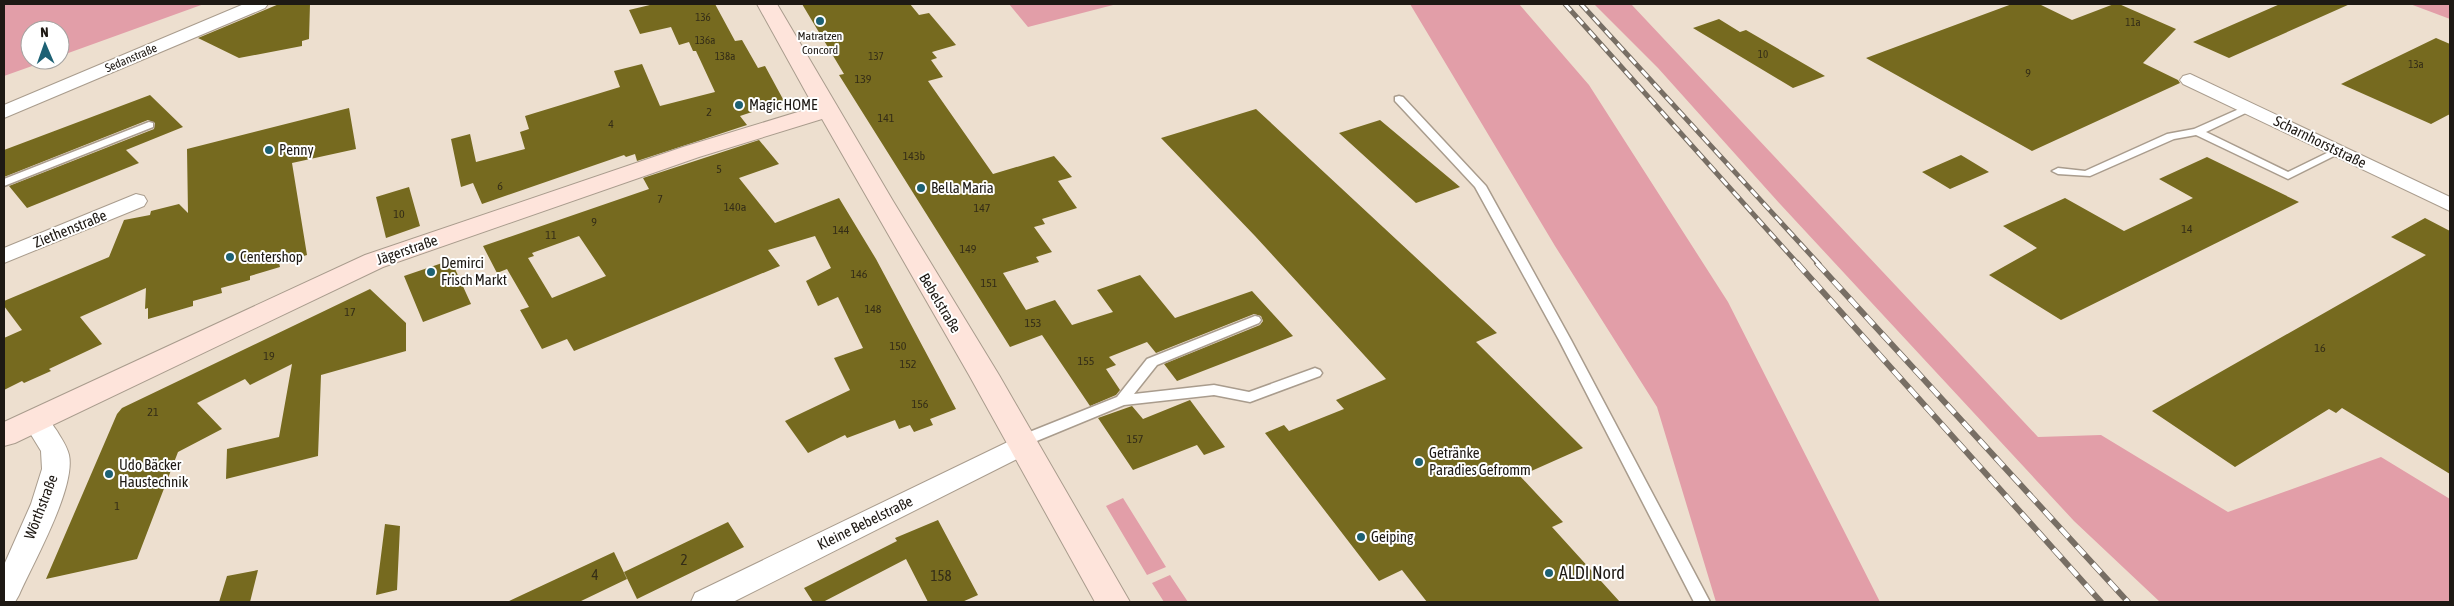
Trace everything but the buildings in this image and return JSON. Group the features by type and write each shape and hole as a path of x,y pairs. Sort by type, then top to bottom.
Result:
{"main road":[{"name":"Bebelstraße","path":"767,4 1023,443 1113,602"},
{"name":"Jägerstraße","path":"4,435 374,261 682,155 828,110"}],"street":[{"name":"Sedanstraße","path":"4,112 259,4"},
{"name":"Scharnhorststraße","path":"2190,80 2450,205"},
{"name":"Ziethenstraße","path":"4,256 136,202"},
{"name":"Wörthstraße","path":"4,595 44,506 56,472 56,455 35,420"},
{"name":"Kleine Bebelstraße","path":"707,602 1023,443"}],"lane":[{"path":"1399,98 1480,186 1565,340 1702,602"},
{"path":"2058,171 2086,174 2171,136 2197,132 2248,108"},
{"path":"4,183 149,125"},
{"path":"2197,132 2288,176 2339,151"},
{"path":"1122,400 1152,362 1255,320"},
{"path":"1023,443 1122,400 1214,390 1250,397 1315,373"}],"shaded area":[{"path":"4,4 204,4 70,52 70,20 20,20 21,70 4,76"},
{"path":"1009,4 1117,4 1028,27"},
{"path":"1410,4 1519,4 1589,85 1728,302 1880,602 1716,602 1657,407 1555,246"},
{"path":"1594,4 1631,4 2038,437 2101,435 2228,512 2381,457 2450,499 2450,602 2160,602 2074,521 1781,205 1658,68"},
{"path":"2410,4 2450,4 2450,19"},
{"path":"1123,498 1166,567 1147,575 1106,506"},
{"path":"1170,575 1188,602 1164,602 1152,583"}],"railway":[{"path":"1565,4 1798,264"},
{"path":"1581,4 1819,264"},
{"path":"1797,263 2101,602"},
{"path":"1817,263 2128,602"}],"place":[{"name":"Matratzen Concord","path":"820,21"},
{"name":"Magic HOME","path":"739,105"},
{"name":"Penny","path":"269,150"},
{"name":"Bella Maria","path":"921,188"},
{"name":"Centershop","path":"230,257"},
{"name":"Demirci Frisch Markt","path":"431,272"},
{"name":"Getränke Paradies Gefromm","path":"1419,462"},
{"name":"Udo Bäcker Haustechnik","path":"109,474"},
{"name":"Geiping","path":"1361,537"},
{"name":"ALDI Nord","path":"1549,573"}]}
